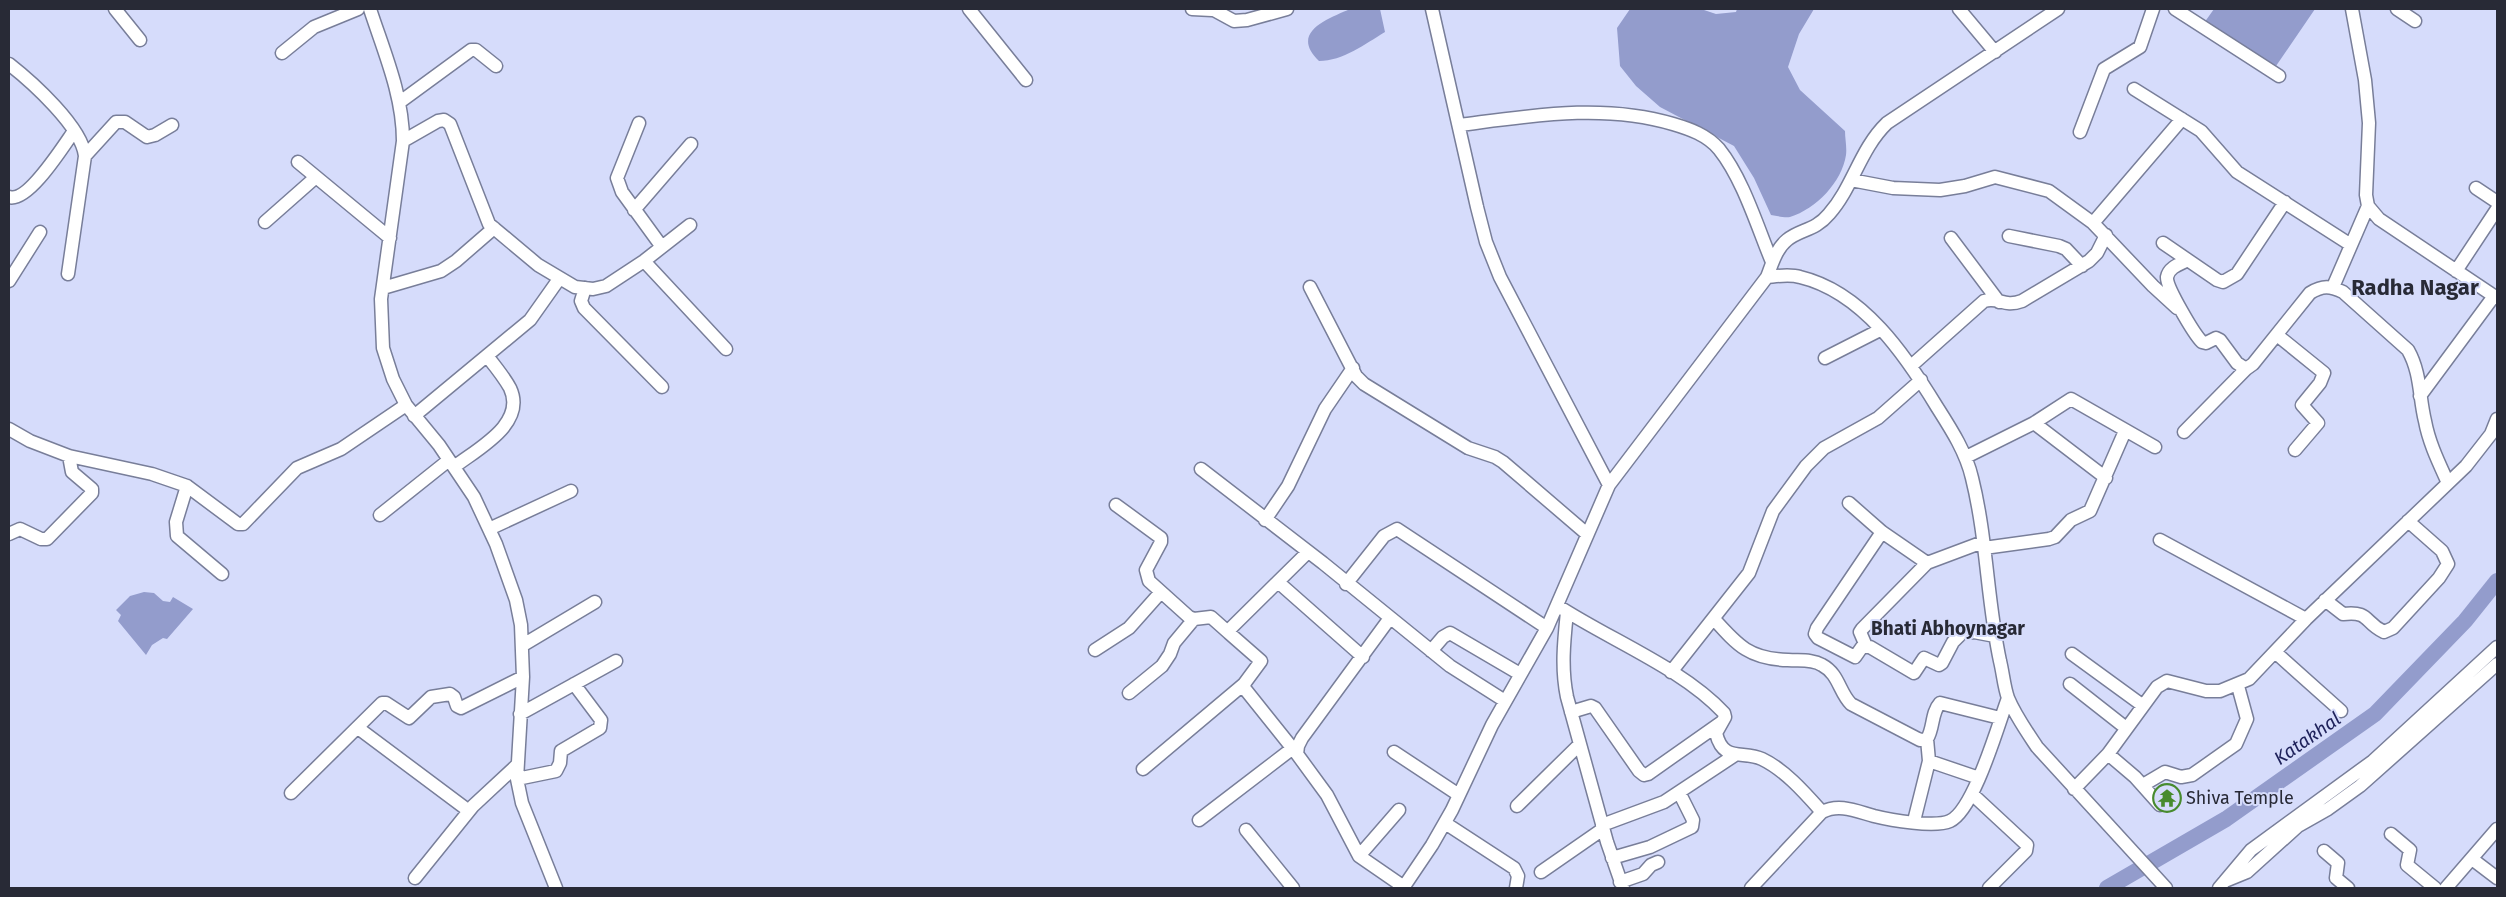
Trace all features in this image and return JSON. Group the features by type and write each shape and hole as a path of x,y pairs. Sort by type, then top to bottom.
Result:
{"street":[{"path":"115,9 140,40"},
{"path":"282,53 314,27 358,9"},
{"path":"370,9 400,102 404,141 383,288 381,321 383,348 393,379 406,405 452,463 474,497 489,529 516,600 523,645 523,677 516,766 517,779 522,803 556,888"},
{"path":"969,9 1026,80"},
{"path":"1192,9 1212,9 1234,21 1247,20 1287,9"},
{"path":"1432,9 1444,72 1459,125 1486,242 1500,277 1609,485"},
{"path":"1959,9 1995,52"},
{"path":"1658,862 1643,874 1621,885 1603,827 1563,678 1562,609 1587,534 1609,485 1766,277 1779,248 1788,239 1819,225 1829,215 1851,180 1875,134 1887,123 2058,9"},
{"path":"2080,132 2100,76 2112,63 2140,47 2153,9"},
{"path":"2175,9 2279,76"},
{"path":"2333,287 2368,206 2368,114 2362,56 2352,9"},
{"path":"2397,9 2415,20"},
{"path":"400,102 472,50 476,50 496,66"},
{"path":"9,64 36,88 74,131 84,147 85,156 68,274"},
{"path":"2134,89 2200,131 2234,169 2351,245"},
{"path":"1459,125 1586,112 1639,116 1679,126 1704,136 1718,148 1731,166 1772,262"},
{"path":"2093,223 2182,119"},
{"path":"404,141 438,121 444,120 450,124 484,214 494,228 538,265 575,287 606,286 644,261 690,225"},
{"path":"85,156 116,122 125,122 147,137 155,135 172,124"},
{"path":"639,123 617,178 622,192 662,247"},
{"path":"9,197 17,197 38,180 74,131"},
{"path":"634,210 691,144"},
{"path":"298,162 390,238"},
{"path":"265,222 316,177"},
{"path":"1851,180 1893,188 1940,190 2002,177 2049,191 2093,223 2153,286 2185,315"},
{"path":"2476,188 2497,202"},
{"path":"2163,243 2217,280 2223,282 2230,280 2245,263 2285,202"},
{"path":"2368,206 2379,219 2495,297 2420,396"},
{"path":"2456,271 2497,209"},
{"path":"383,288 441,271 456,261 494,228"},
{"path":"9,281 40,232"},
{"path":"1910,366 1984,301 1992,298 2012,305 2022,301 2082,266 2096,253 2106,235"},
{"path":"2010,236 2059,246 2066,249 2082,266"},
{"path":"1951,238 1999,302"},
{"path":"2188,260 2173,268 2168,276 2168,282 2185,315 2202,342 2206,344 2216,338 2220,340 2237,363 2246,369"},
{"path":"644,261 726,349"},
{"path":"1766,277 1800,277 1818,283 1858,308 1880,330 1921,380 1966,457 1972,478 1995,636 2008,698 2037,747 2166,888"},
{"path":"414,416 530,320 559,279"},
{"path":"2184,432 2246,369 2310,293 2322,286 2333,287 2344,292 2408,350 2419,374 2420,396 2429,438 2448,483"},
{"path":"1310,287 1360,380 1371,390 1468,448 1495,457 1503,462 1587,534"},
{"path":"585,288 580,301 584,308 662,386"},
{"path":"1825,358 1880,330"},
{"path":"2277,334 2324,373 2320,383 2302,405 2305,411 2318,421 2318,424 2295,450"},
{"path":"380,515 505,427 513,409 510,388 488,356"},
{"path":"1265,520 1288,486 1325,409 1353,368"},
{"path":"1671,672 1749,573 1773,511 1806,466 1831,443 1878,418 1921,380"},
{"path":"1966,457 2034,423 2071,400 2077,401 2155,447"},
{"path":"9,429 30,441 69,456 152,474 187,486 238,524 243,524 297,468 341,449 406,405"},
{"path":"2074,789 2108,754 2157,687 2167,681 2206,692 2220,691 2238,686 2249,679 2325,600 2482,448 2497,419"},
{"path":"2034,423 2106,478"},
{"path":"1995,636 1974,632 1962,633 1953,642 1942,663 1939,664 1924,658 1914,673 1866,646 1862,637 1862,629 1927,563 1983,545 2055,537 2071,520 2090,511 2125,431"},
{"path":"9,534 20,529 41,539 47,539 92,493 92,489 72,472 69,456"},
{"path":"1201,469 1431,651 1505,702"},
{"path":"187,486 176,522 177,536 222,574"},
{"path":"489,529 571,491"},
{"path":"1849,503 1882,532 1927,563"},
{"path":"1116,505 1161,538 1161,542 1146,570 1149,581 1183,612 1194,619 1210,617 1261,660 1244,684 1143,769"},
{"path":"2325,600 2342,614 2353,612 2364,615 2384,632 2393,628 2440,578 2448,564 2442,551 2408,521"},
{"path":"1346,584 1384,536 1398,530 1547,628"},
{"path":"1866,646 1854,657 1818,638 1815,634 1817,628 1882,532"},
{"path":"2160,540 2306,619"},
{"path":"1229,634 1231,627 1308,552"},
{"path":"1278,582 1363,657"},
{"path":"1096,650 1129,628 1162,592"},
{"path":"523,645 595,602"},
{"path":"1244,684 1245,689 1295,751 1327,795 1359,856 1404,888 1445,823 1520,674 1547,628 1562,609"},
{"path":"1562,609 1671,672 1721,710 1726,717 1718,728 1717,737 1726,749 1736,755 1755,756 1762,759 1795,784 1822,812"},
{"path":"1199,820 1295,751 1302,738 1390,618"},
{"path":"1129,692 1162,666 1174,643 1194,619"},
{"path":"1714,619 1735,642 1750,652 1787,660 1810,660 1822,664 1837,678 1846,699 1851,704 1920,740 1927,739"},
{"path":"1431,651 1443,637 1450,633 1520,674"},
{"path":"2222,885 2251,850 2373,761 2422,718 2497,647"},
{"path":"2275,652 2341,712"},
{"path":"2072,654 2142,705"},
{"path":"520,714 616,661"},
{"path":"2222,885 2247,872 2298,826 2328,809 2360,786 2497,664"},
{"path":"291,794 382,703 386,703 409,718 431,697 450,694 454,697 457,706 461,708 523,677"},
{"path":"517,779 556,771 560,764 561,751 600,728 601,720 574,684"},
{"path":"2070,684 2126,728"},
{"path":"2142,785 2165,772 2181,777 2192,775 2236,744 2247,719 2238,686"},
{"path":"1751,888 1770,870 1822,812 1840,807 1876,816 1914,821 1948,822 1957,816 1972,794 1979,778 2008,698"},
{"path":"1914,821 1929,761 1927,739 1936,708 1940,703 2000,718"},
{"path":"1571,712 1591,706 1595,708 1639,771 1644,775 1723,721"},
{"path":"358,728 469,811"},
{"path":"1516,806 1580,744"},
{"path":"1394,752 1459,795"},
{"path":"2108,754 2142,785 2160,805"},
{"path":"1541,872 1603,827 1680,794 1736,755"},
{"path":"1929,761 1979,778"},
{"path":"415,878 469,811 516,766"},
{"path":"1612,858 1650,847 1692,827 1693,820 1680,794"},
{"path":"1972,794 2027,845 2026,851 1989,888"},
{"path":"1359,856 1399,810"},
{"path":"1445,823 1514,868 1518,876 1516,888"},
{"path":"2446,888 2497,829"},
{"path":"1246,830 1291,888"},
{"path":"2391,834 2410,850 2408,865 2435,888"},
{"path":"2324,851 2338,863 2336,878 2348,888"},
{"path":"2472,859 2497,878"}],"water":[{"path":"1350,9 1380,9 1385,32 1345,55 1319,61 1311,51 1308,42 1310,34 1323,22"},
{"path":"1630,9 1701,9 1716,14 1736,12 1737,9 1814,9 1799,34 1788,67 1800,90 1845,131 1846,152 1844,165 1826,193 1809,208 1790,217 1771,215 1754,178 1734,146 1660,107 1636,86 1620,66 1617,28"},
{"path":"2214,9 2315,9 2276,66 2204,23"},
{"path":"144,592 154,593 163,601 170,602 173,597 193,609 167,639 163,638 152,645 146,655 118,621 121,615 116,610 130,596"}],"waterway":[{"name":"Katakhal","path":"2107,888 2226,819 2375,714 2465,621 2497,581"}],"place":[{"name":"Shiva Temple","path":"2167,798"}],"district":[{"name":"Radha Nagar","path":"2415,287"},
{"name":"Bhati Abhoynagar","path":"1948,628"}]}
